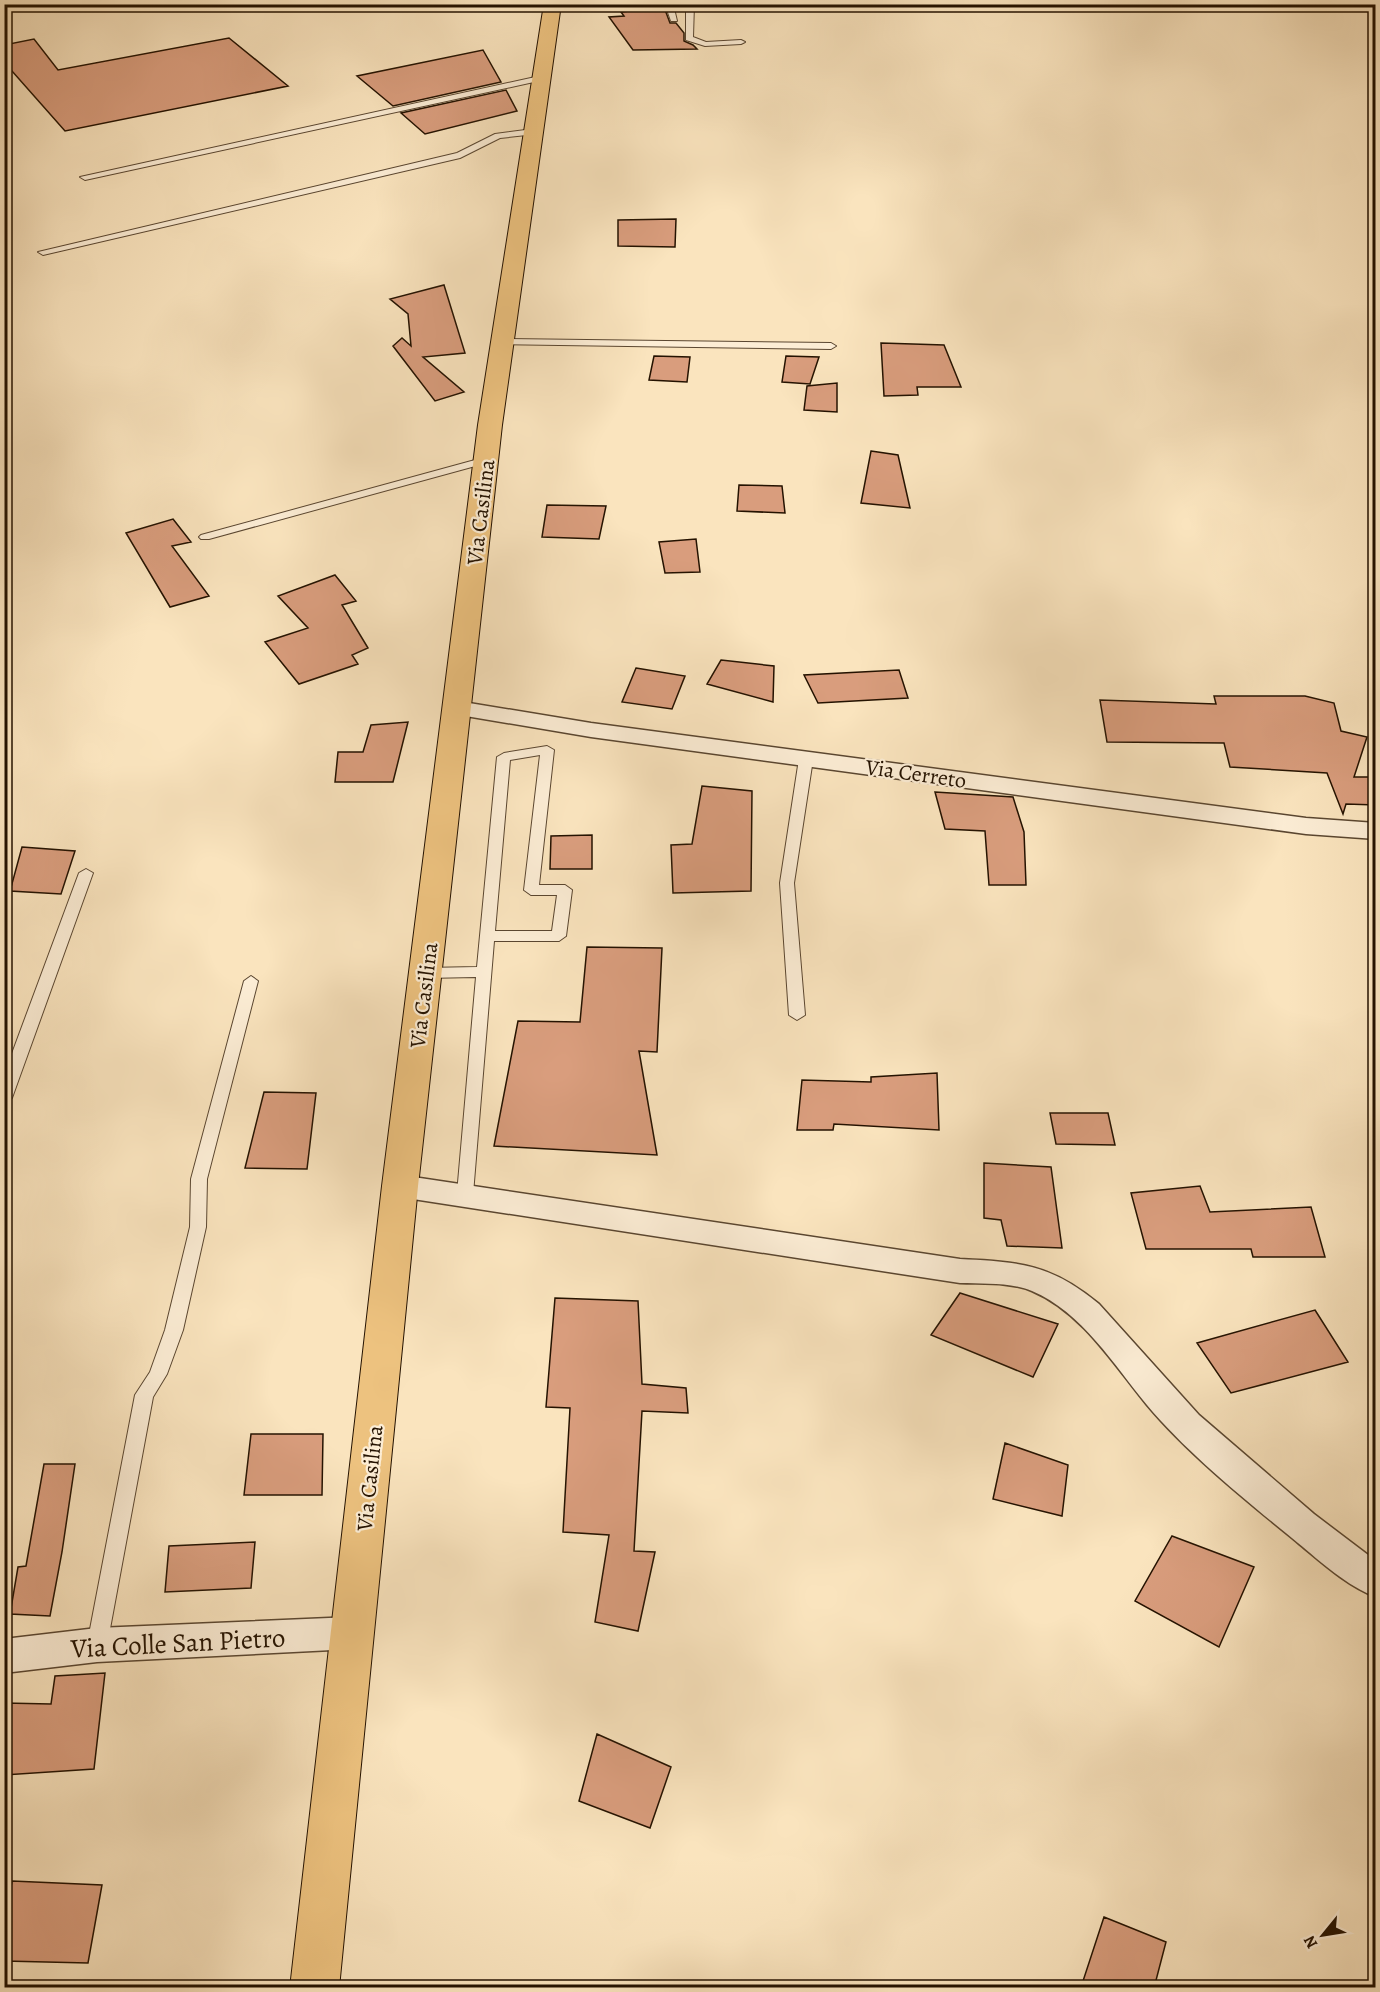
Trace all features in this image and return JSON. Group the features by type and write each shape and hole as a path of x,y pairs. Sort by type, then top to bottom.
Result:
{"main road":[{"name":"Via Casilina","path":"314,1988 400,1186 486,460 540,78 553,4"}],"street":[{"name":"Via Cerreto","path":"457,708 591,730 806,759 1294,824 1376,831"},
{"path":"400,1186 465,1194 960,1271 1028,1277 1052,1287 1074,1302 1100,1325 1174,1413 1265,1494 1350,1564 1376,1581"},
{"name":"Via Colle San Pietro","path":"4,1656 97,1645 352,1633"}],"lane":[{"path":"669,4 674,19"},
{"path":"690,4 689,38 705,44 741,42"},
{"path":"84,177 540,78"},
{"path":"43,252 460,155 498,136 533,132"},
{"path":"502,342 831,345"},
{"path":"206,537 486,460"},
{"path":"465,1194 487,936 504,757 547,750 531,890 565,890 559,936 487,936"},
{"path":"797,1015 787,882 806,759"},
{"path":"4,1098 86,873"},
{"path":"425,973 484,972"},
{"path":"97,1645 144,1395 158,1374 174,1330 198,1227 199,1179 251,981"}],"building":[{"path":"664,7 670,23 676,23 684,33 684,41 697,49 633,50 609,17 624,16 621,12"},
{"path":"229,38 288,86 65,131 4,62 4,45 34,39 58,70"},
{"path":"483,50 501,82 393,106 357,76"},
{"path":"506,90 517,111 425,134 401,113"},
{"path":"676,219 675,247 618,246 618,220"},
{"path":"444,285 465,353 423,357 464,392 435,401 393,346 402,338 411,346 408,314 390,299"},
{"path":"881,343 944,345 961,387 917,387 918,395 884,396"},
{"path":"654,356 690,357 687,382 649,380"},
{"path":"786,356 819,357 810,384 782,382"},
{"path":"837,383 837,412 804,410 807,386"},
{"path":"871,451 898,455 910,508 861,503"},
{"path":"739,485 782,486 785,513 737,511"},
{"path":"547,505 606,506 599,539 542,537"},
{"path":"173,519 191,542 172,546 209,596 170,607 126,533"},
{"path":"696,539 700,572 665,573 659,542"},
{"path":"335,575 356,601 342,605 368,648 352,655 358,664 299,684 265,642 308,628 278,596"},
{"path":"721,660 774,666 773,702 707,684"},
{"path":"636,668 685,676 672,709 622,702"},
{"path":"899,670 908,698 818,703 804,675"},
{"path":"1214,696 1305,696 1334,703 1341,731 1367,737 1354,777 1376,777 1376,805 1346,804 1343,814 1327,773 1230,767 1224,743 1107,742 1100,700 1216,704"},
{"path":"408,722 393,782 335,782 338,752 363,752 371,725"},
{"path":"702,786 752,791 751,891 673,893 671,845 692,844"},
{"path":"935,792 1013,797 1024,832 1026,885 989,885 985,831 945,829"},
{"path":"592,835 592,869 550,869 551,836"},
{"path":"22,847 75,851 61,894 10,891"},
{"path":"587,947 662,948 657,1052 639,1051 657,1155 494,1146 518,1021 580,1022"},
{"path":"937,1073 939,1130 834,1124 833,1130 797,1130 802,1080 871,1082 871,1077"},
{"path":"264,1092 316,1093 307,1169 245,1168"},
{"path":"1050,1113 1108,1113 1115,1145 1056,1144"},
{"path":"984,1163 1051,1167 1062,1248 1007,1246 1001,1220 984,1218"},
{"path":"1200,1186 1210,1212 1311,1207 1325,1257 1253,1257 1251,1249 1146,1249 1131,1193"},
{"path":"960,1293 1058,1324 1033,1377 931,1335"},
{"path":"555,1298 638,1301 642,1384 686,1388 688,1413 642,1411 634,1551 655,1552 638,1631 595,1622 609,1535 563,1532 570,1408 546,1407"},
{"path":"1315,1310 1348,1362 1231,1393 1197,1343"},
{"path":"251,1434 323,1434 322,1495 244,1495"},
{"path":"1005,1443 1068,1465 1062,1516 993,1499"},
{"path":"44,1464 75,1464 50,1616 10,1614 18,1567 26,1566"},
{"path":"1172,1536 1254,1567 1219,1647 1135,1601"},
{"path":"255,1542 251,1588 165,1592 169,1546"},
{"path":"105,1673 94,1769 4,1775 4,1703 51,1704 55,1676"},
{"path":"597,1734 671,1767 650,1828 579,1801"},
{"path":"12,1881 102,1885 88,1963 4,1961 4,1929"},
{"path":"1104,1917 1166,1942 1154,1988 1099,1988 1083,1981"}]}
